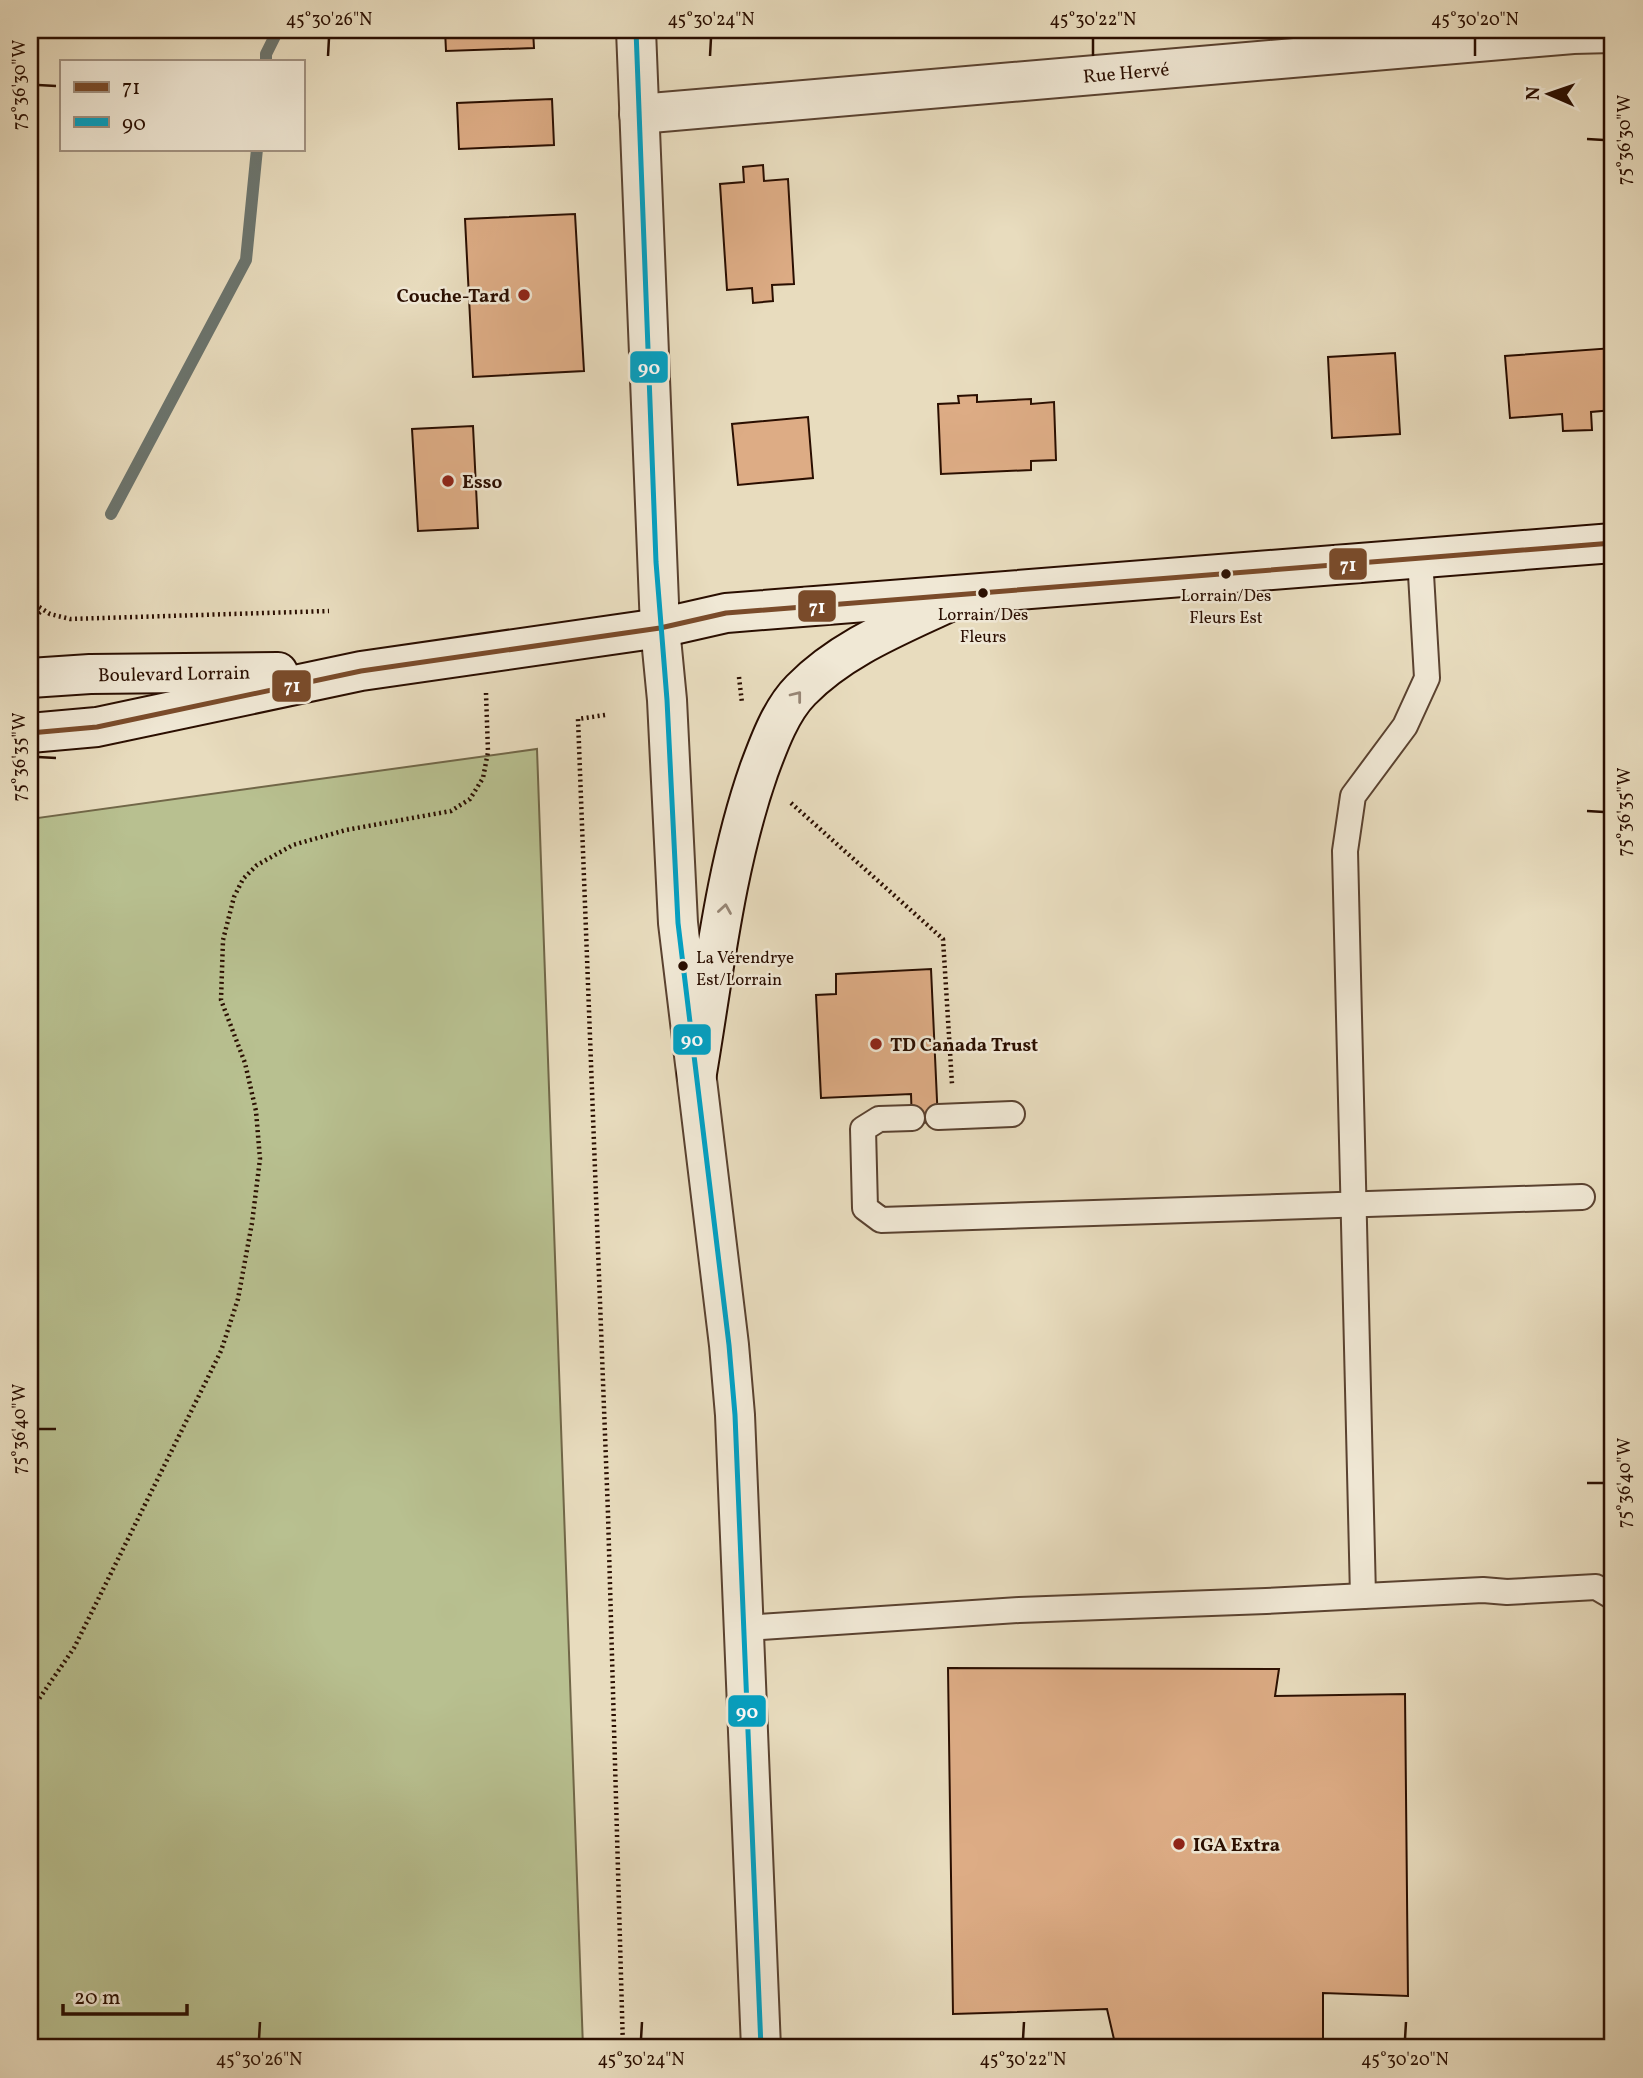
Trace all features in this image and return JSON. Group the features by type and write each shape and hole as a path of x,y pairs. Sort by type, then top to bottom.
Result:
{"street":[{"path":"636,30 660,628 667,701 678,923 730,1357 745,1629 761,2048"},
{"name":"Rue Hervé","path":"639,114 1545,36 1613,33"},
{"name":"Boulevard Lorrain","path":"30,733 97,727 360,671 660,628 726,613 1613,542"},
{"path":"697,1073 741,828 758,774 780,721 799,691 829,666 874,637 969,593"},
{"name":"Boulevard Lorrain","path":"30,678 90,674 360,671"}],"lane":[{"path":"1363,1596 1345,851 1353,796 1405,726 1427,678 1420,558"},
{"path":"946,1116 1012,1114"},
{"path":"912,1118 879,1119 863,1129 865,1209 881,1220 1582,1197"},
{"path":"745,1629 1019,1610 1596,1587 1613,1597"}],"path":[{"path":"30,601 43,610 70,619 329,611"},
{"path":"30,620 43,610"},
{"path":"30,1712 74,1648 221,1351 238,1299 253,1223 260,1159 256,1111 245,1063 221,1000 223,940 234,897 243,879 257,865 293,845 346,830 451,811 470,799 483,778 488,752 484,653"},
{"path":"739,677 743,711"},
{"path":"605,715 578,719 608,1514 623,2048"},
{"path":"758,774 943,939 946,1116"}],"green space":[{"path":"537,749 583,2048 30,2048 30,819"}],"building":[{"path":"445,30 533,30 534,48 446,51"},
{"path":"552,99 554,145 459,149 457,103"},
{"path":"763,165 764,181 788,179 794,284 772,285 773,301 753,303 752,288 727,290 720,184 744,182 743,167"},
{"name":"Couche-Tard","path":"575,214 584,371 473,377 465,219"},
{"path":"1613,348 1613,410 1591,412 1592,430 1563,431 1562,414 1510,418 1505,356"},
{"path":"1395,353 1400,434 1332,438 1328,357"},
{"path":"977,395 977,402 1031,399 1031,404 1054,402 1056,460 1031,461 1031,470 941,474 938,404 959,403 958,396"},
{"path":"808,417 813,478 738,485 732,424"},
{"path":"473,426 478,528 418,531 412,429"},
{"name":"TD Canada Trust","path":"931,969 938,1122 912,1123 911,1094 821,1098 816,995 836,994 836,974"},
{"name":"IGA Extra","path":"948,1668 1279,1669 1275,1696 1405,1694 1408,1996 1323,1993 1323,2048 1116,2048 1107,2009 953,2014"}],"waterway":[{"path":"266,60 266,54 278,30"},
{"path":"111,514 246,260 257,150"}],"transit line":[{"name":"90","path":"636,30 656,562 667,700 678,923 735,1415 761,2048"},
{"name":"71","path":"30,733 97,727 361,671 660,628 726,613 1613,543"}],"place":[{"name":"Couche-Tard","path":"524,295"},
{"name":"Esso","path":"448,481"},
{"name":"Lorrain/Des Fleurs Est","path":"1226,574"},
{"name":"Lorrain/Des Fleurs","path":"983,593"},
{"name":"La Vérendrye Est/Lorrain","path":"683,966"},
{"name":"TD Canada Trust","path":"876,1044"},
{"name":"IGA Extra","path":"1179,1844"}]}
